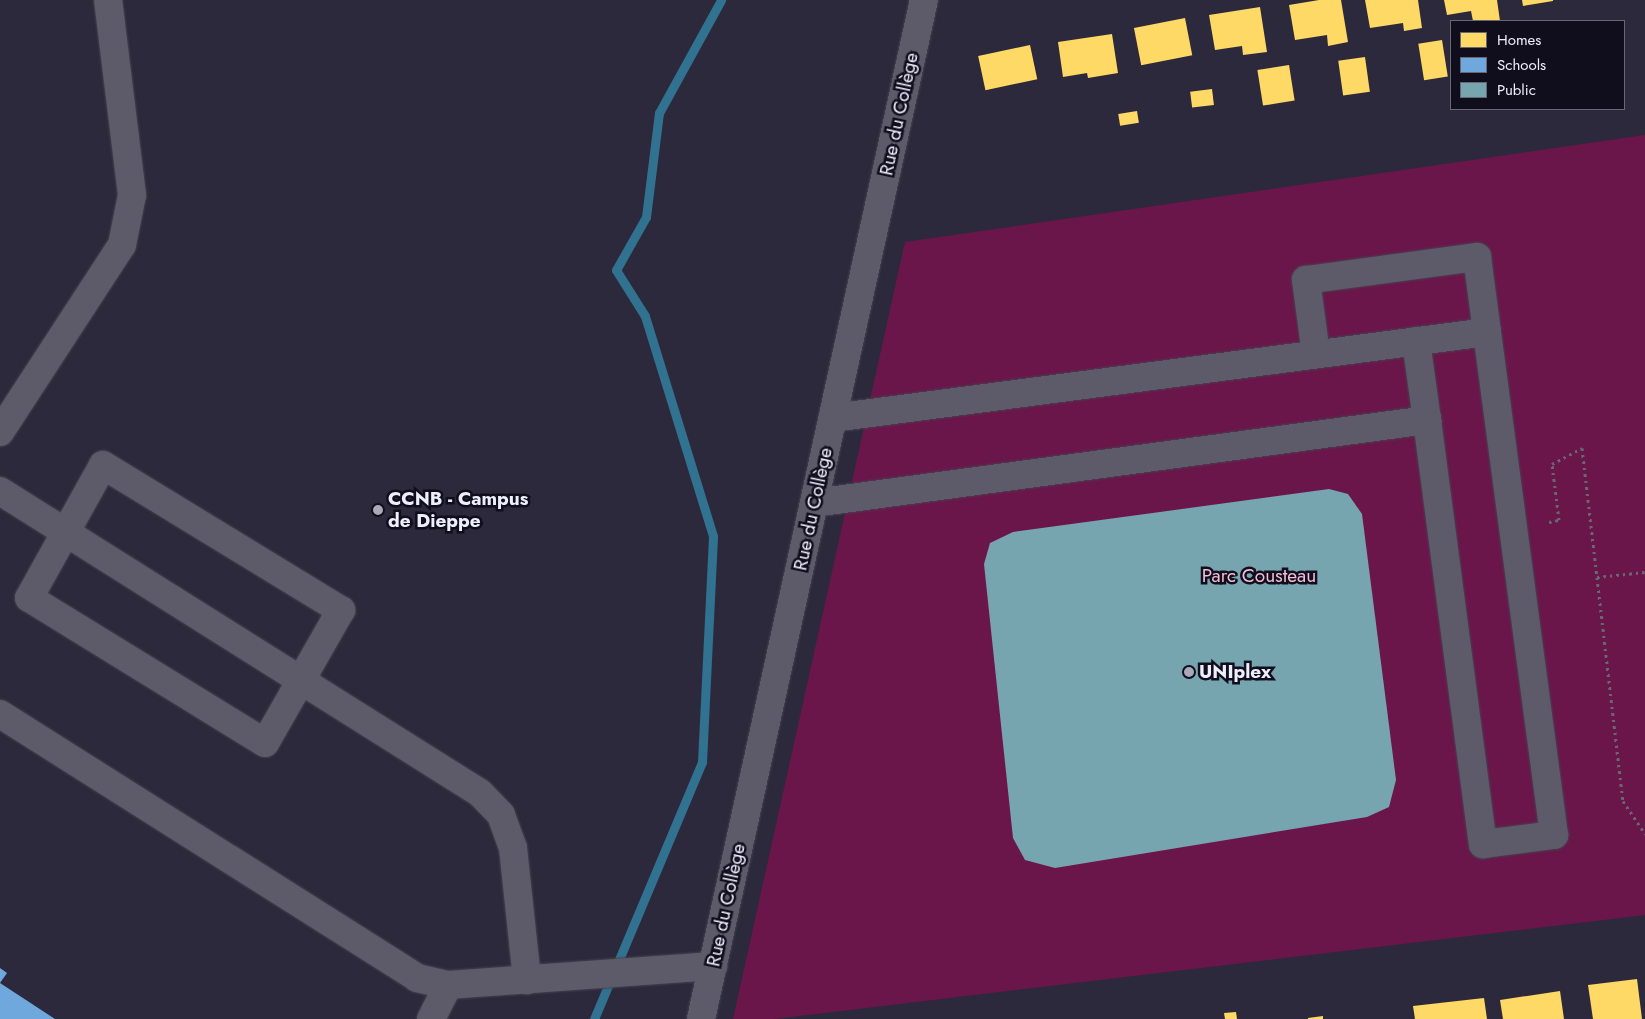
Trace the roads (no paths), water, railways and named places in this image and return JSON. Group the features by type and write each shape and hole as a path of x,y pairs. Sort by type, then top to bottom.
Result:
{"street":[{"path":"0,432 122,245 132,195 108,0"},
{"name":"Rue du Collège","path":"701,1019 924,0"},
{"path":"1316,354 1306,280 1476,257 1554,835 1483,844 1416,341"},
{"path":"833,418 1487,332"},
{"path":"814,503 1426,420"},
{"path":"103,465 341,610 301,680 265,743 29,598 67,533 103,465"},
{"path":"0,491 480,793 501,815 513,848 527,980"},
{"path":"0,714 417,978 448,985 713,966"},
{"path":"431,1019 448,985"}],"waterway":[{"path":"594,1019 702,762 713,536 645,316 616,270 646,217 659,113 721,0"}],"place":[{"name":"CCNB - Campus de Dieppe","path":"378,510"},
{"name":"UNIplex","path":"1189,672"}],"park label":[{"name":"Parc Cousteau","path":"1259,576"}]}
